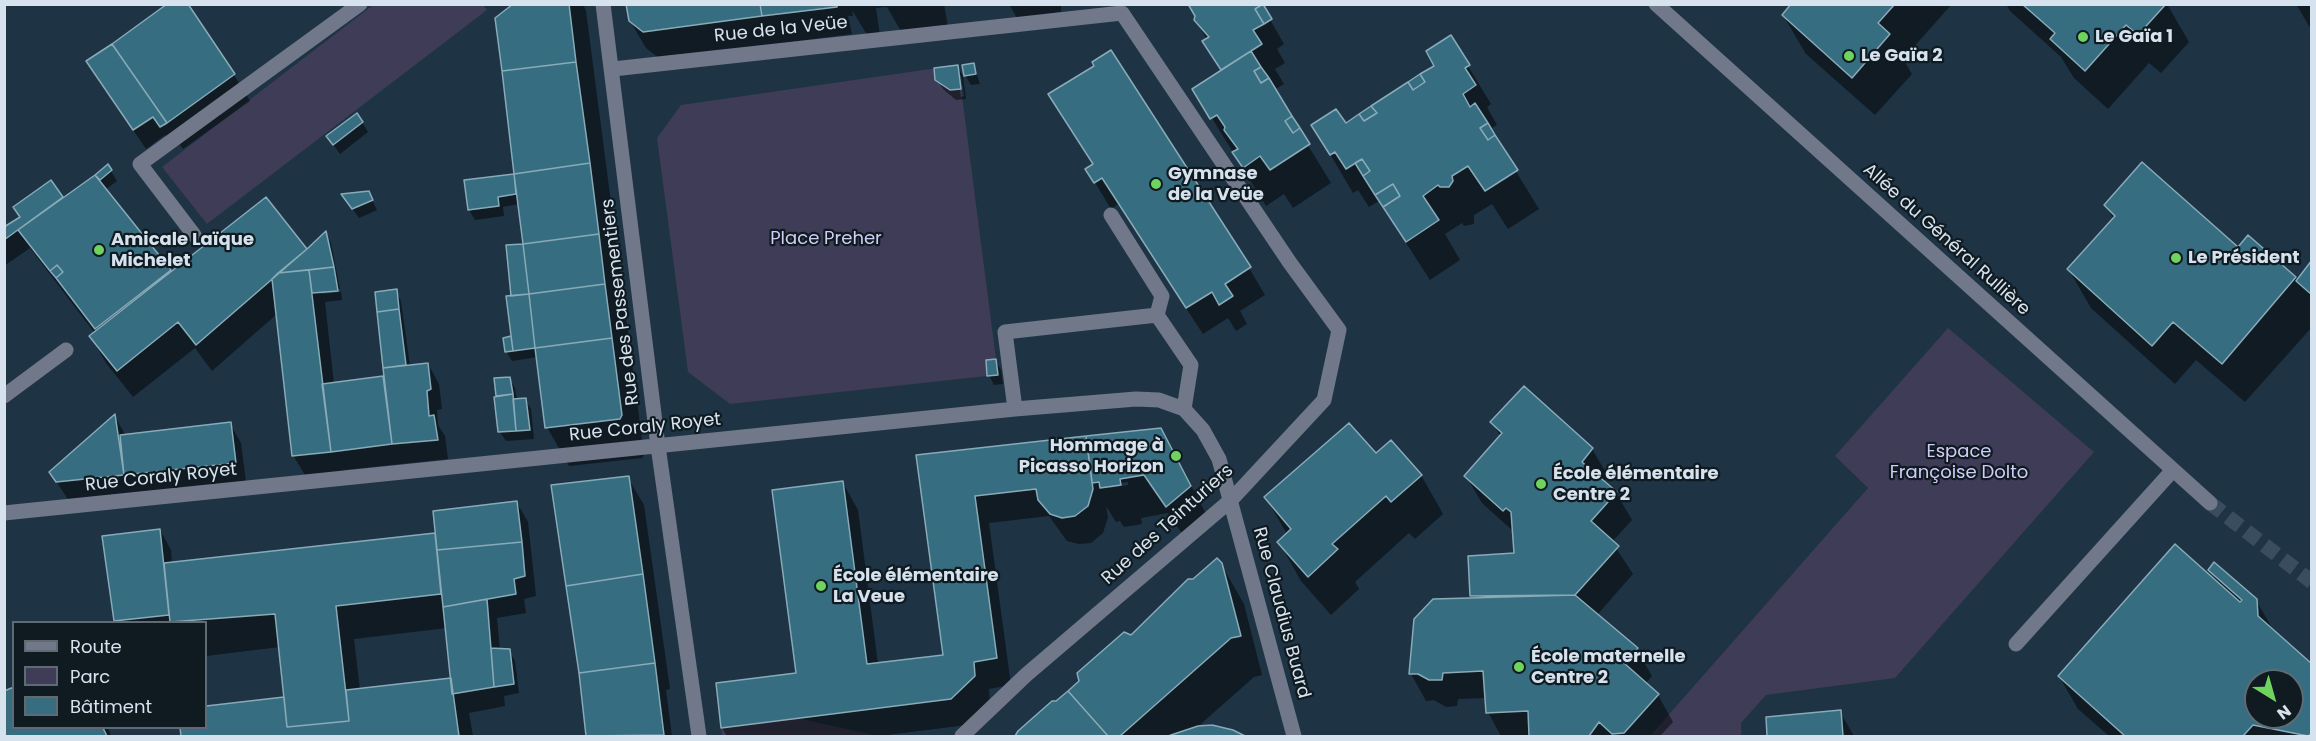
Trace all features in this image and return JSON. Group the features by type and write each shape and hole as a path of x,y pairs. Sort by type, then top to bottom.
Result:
{"street":[{"path":"194,235 140,164 360,4"},
{"name":"Rue des Passementiers","path":"603,4 613,69 658,446 699,736"},
{"name":"Allée du Général Rullière","path":"1656,4 2210,503"},
{"name":"Rue de la Veüe","path":"613,69 1125,9"},
{"name":"Rue des Teinturiers","path":"962,736 1026,675 1231,500 1324,400 1339,330 1290,263 1125,9"},
{"path":"1111,216 1162,296 1157,315 1191,366 1184,409 1203,430 1219,459 1231,500"},
{"path":"1015,409 1005,332 1157,315"},
{"path":"4,396 66,350"},
{"name":"Rue Coraly Royet","path":"4,513 1015,409 1136,399 1159,400 1184,409"},
{"path":"2016,644 2173,470"},
{"name":"Rue Claudius Buard","path":"1231,500 1293,736"}],"green space":[{"path":"373,5 483,5 487,10 207,224 162,167"},
{"name":"Place Preher","path":"958,65 996,359 986,360 987,376 730,404 688,372 657,138 681,105"},
{"name":"Espace Françoise Dolto","path":"1948,328 2094,452 1895,678 1766,695 1741,723 1741,736 1650,736 1868,488 1835,456"},
{"path":"797,718 880,736 722,736 721,728"}],"building":[{"path":"167,4 188,4 235,74 167,123 112,44"},
{"path":"513,4 569,4 576,62 502,71 495,18"},
{"path":"626,4 760,4 762,16 643,32 629,21"},
{"path":"760,4 837,4 837,7 762,16"},
{"path":"1188,4 1263,4 1255,9 1264,24 1253,30 1262,44 1221,70 1202,41 1209,37 1194,20 1195,16"},
{"path":"1263,4 1272,19 1264,24 1255,9"},
{"name":"Le Gaïa 2","path":"1791,4 1895,4 1878,23 1890,34 1852,78 1782,15"},
{"name":"Le Gaïa 1","path":"2022,4 2166,4 2138,35 2126,25 2085,71 2050,39 2055,33"},
{"path":"1451,35 1470,65 1465,68 1476,85 1463,94 1470,107 1475,103 1488,123 1480,128 1488,140 1495,135 1518,170 1485,191 1468,166 1452,176 1453,181 1449,187 1438,185 1423,196 1439,220 1406,242 1383,207 1400,196 1393,184 1375,195 1363,176 1370,171 1362,159 1346,169 1335,152 1330,155 1311,125 1336,109 1346,123 1359,114 1364,121 1377,113 1371,106 1408,82 1413,90 1425,82 1420,74 1434,66 1426,51"},
{"path":"112,44 167,123 160,127 153,117 133,130 86,61"},
{"path":"1111,50 1251,267 1225,284 1233,296 1219,305 1212,292 1186,308 1102,178 1094,183 1085,169 1093,164 1048,94 1094,66 1092,62"},
{"path":"1251,51 1261,67 1254,71 1261,83 1269,78 1292,116 1285,121 1293,133 1300,128 1310,144 1270,170 1260,156 1243,168 1232,152 1238,149 1224,130 1225,127 1217,115 1210,119 1192,89"},
{"path":"576,62 590,163 514,174 502,71"},
{"path":"974,63 976,74 964,76 962,65"},
{"path":"958,65 961,89 950,90 935,80 934,68"},
{"path":"1261,67 1269,78 1261,83 1254,71"},
{"path":"1420,74 1425,82 1413,90 1408,82"},
{"path":"1371,106 1377,113 1364,121 1359,114"},
{"path":"357,113 363,122 333,145 326,136"},
{"path":"1292,116 1300,128 1293,133 1285,121"},
{"path":"1488,123 1495,135 1488,140 1480,128"},
{"path":"1362,159 1370,171 1363,176 1355,163"},
{"name":"Le Président","path":"2142,162 2238,247 2248,235 2296,277 2222,364 2173,322 2152,346 2067,269 2115,216 2104,205"},
{"path":"590,163 599,234 523,244 514,174"},
{"path":"108,164 112,170 100,180 95,175"},
{"path":"514,174 516,194 498,197 499,206 468,210 464,180"},
{"path":"95,175 171,270 95,329 56,278 63,272 57,265 50,271 18,230"},
{"path":"51,180 63,197 4,240 4,227 20,217 13,207"},
{"path":"1393,184 1400,196 1383,207 1375,195"},
{"path":"369,191 373,200 352,209 341,194"},
{"path":"266,197 307,249 196,345 178,322 117,371 89,336"},
{"path":"326,231 334,267 278,273 307,249"},
{"path":"599,234 605,284 529,294 523,244"},
{"path":"523,244 529,294 511,296 506,245"},
{"name":"Le Président","path":"2312,260 2312,295 2296,281"},
{"path":"57,265 63,272 56,278 50,271"},
{"path":"334,267 338,291 312,293 309,270"},
{"path":"309,270 331,452 292,456 272,279 278,273"},
{"path":"605,284 612,338 535,348 529,294"},
{"path":"397,289 399,309 377,312 375,292"},
{"path":"529,294 535,348 513,351 506,296"},
{"path":"399,309 406,365 383,368 377,312"},
{"path":"511,336 513,351 505,352 503,338"},
{"path":"612,338 622,415 620,419 545,428 535,348"},
{"path":"996,359 998,375 987,376 986,360"},
{"path":"428,363 431,389 427,391 429,416 434,415 438,440 392,444 383,368"},
{"path":"383,376 392,444 331,452 322,384"},
{"path":"510,377 513,394 496,396 494,378"},
{"name":"École élémentaire Centre 2","path":"1524,386 1593,448 1582,462 1617,492 1591,521 1619,546 1575,595 1470,596 1468,556 1514,553 1511,512 1506,508 1503,511 1464,476 1502,433 1490,422"},
{"path":"513,394 516,431 498,432 494,397"},
{"path":"526,398 530,430 516,431 513,399"},
{"path":"115,414 124,475 56,482 49,472"},
{"path":"231,422 236,463 124,475 120,435"},
{"path":"1349,423 1376,453 1391,440 1422,475 1391,502 1386,496 1332,544 1338,549 1308,577 1277,542 1291,529 1264,497"},
{"path":"1161,428 1191,486 1166,507 1144,475 1120,479 1121,485 1100,488 1099,482 1092,483 1086,436"},
{"name":"École élémentaire La Veue","path":"1086,436 1093,489 1088,506 1075,516 1062,518 1050,514 1038,500 1036,489 975,496 997,658 974,662 975,676 951,699 721,728 716,683 796,673 772,490 843,481 867,664 943,655 916,455"},
{"path":"629,476 643,574 566,586 551,485"},
{"path":"517,501 522,542 437,550 433,511"},
{"path":"160,529 169,615 114,621 102,536"},
{"path":"435,533 441,594 336,606 349,721 287,727 275,614 170,621 164,563"},
{"path":"522,542 525,576 514,579 516,594 443,607 437,550"},
{"path":"2175,544 2240,602 2242,600 2208,570 2214,562 2257,599 2258,616 2312,664 2312,733 2308,736 2273,729 2304,729 2304,669 2244,669 2244,729 2249,729 2243,736 2125,736 2058,676"},
{"path":"1217,558 1222,563 1241,636 1231,638 1120,736 1108,736 1068,691 1079,681 1077,673 1124,632 1131,635 1188,579 1193,579"},
{"path":"643,574 655,663 579,673 566,586"},
{"name":"École maternelle Centre 2","path":"1575,595 1638,648 1624,663 1659,694 1624,733 1612,734 1599,722 1589,736 1529,736 1528,711 1486,713 1483,671 1443,673 1442,680 1429,680 1418,674 1409,674 1414,619 1433,599"},
{"path":"487,599 494,687 452,694 443,607"},
{"path":"491,648 510,649 514,684 494,687"},
{"path":"655,663 664,735 586,736 579,673"},
{"path":"451,678 459,736 181,736 180,729 207,729 207,706 284,697 287,727 349,721 346,690"},
{"path":"12,688 12,729 104,729 107,736 4,736 4,691"},
{"path":"1068,691 1108,736 1015,736 1052,701 1056,701"},
{"path":"1841,710 1843,736 1767,736 1766,717"},
{"path":"1212,725 1233,730 1245,736 1168,736 1198,726"}],"tunnel":[{"path":"2210,503 2312,582"}],"place":[{"name":"Le Gaïa 1","path":"2083,37"},
{"name":"Le Gaïa 2","path":"1849,56"},
{"name":"Gymnase de la Veüe","path":"1156,184"},
{"name":"Amicale Laïque Michelet","path":"99,250"},
{"name":"Le Président","path":"2176,258"},
{"name":"Hommage à Picasso Horizon","path":"1176,456"},
{"name":"École élémentaire Centre 2","path":"1541,484"},
{"name":"École élémentaire La Veue","path":"821,586"},
{"name":"École maternelle Centre 2","path":"1519,667"}]}
